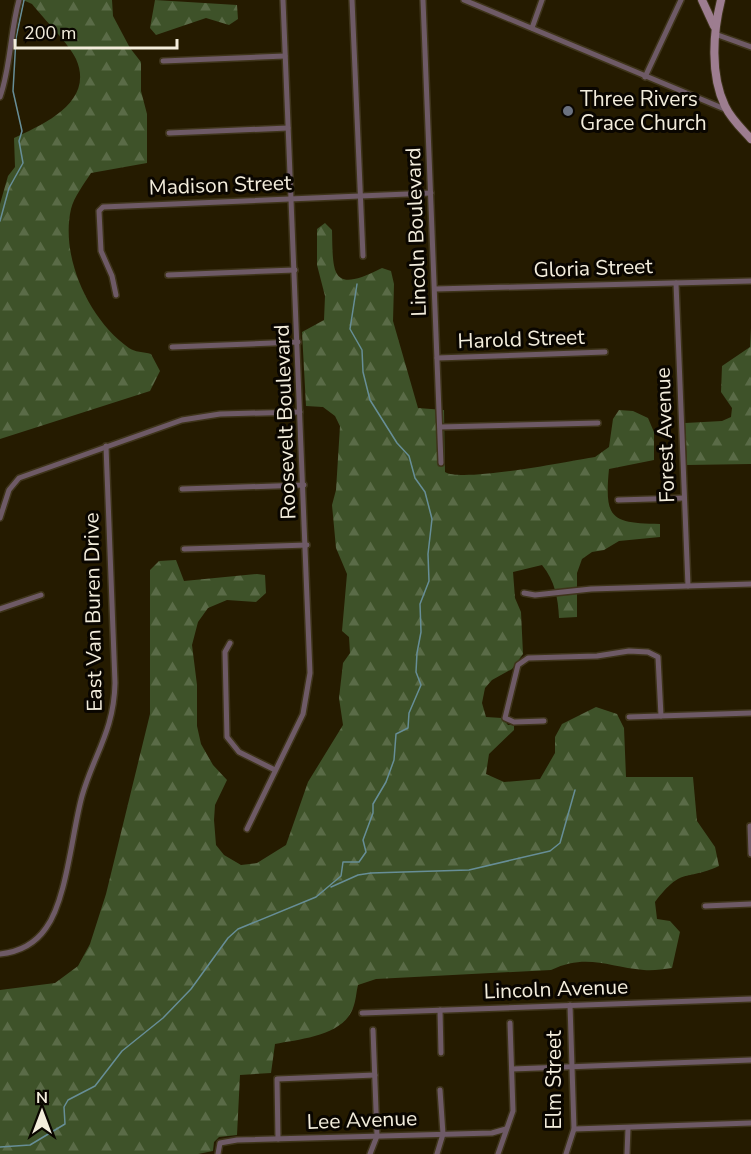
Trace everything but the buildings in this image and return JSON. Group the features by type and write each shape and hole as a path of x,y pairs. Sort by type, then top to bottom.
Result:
{"street":[{"path":"0,97 7,74 12,29 19,0"},
{"name":"Roosevelt Boulevard","path":"247,828 303,714 309,692 307,545 283,0"},
{"path":"352,0 363,256"},
{"name":"Lincoln Boulevard","path":"423,0 441,463"},
{"path":"464,0 645,77 725,107"},
{"path":"532,28 542,0"},
{"path":"645,77 681,0"},
{"path":"715,34 712,20 703,1 720,1 715,34 716,73 720,95 725,107 751,139"},
{"path":"715,34 751,47"},
{"path":"163,61 285,56"},
{"path":"168,133 288,128"},
{"name":"Madison Street","path":"116,295 112,276 100,246 99,212 103,207 431,192"},
{"path":"168,275 295,270"},
{"name":"Gloria Street","path":"435,289 751,281"},
{"name":"Forest Avenue","path":"676,283 688,586"},
{"path":"172,347 298,342"},
{"name":"Harold Street","path":"437,358 605,352"},
{"path":"0,518 9,490 19,478 106,446 189,418 220,414 300,412"},
{"path":"440,427 598,423"},
{"name":"East Van Buren Drive","path":"0,954 21,949 33,942 47,928 53,916 83,796 112,720 115,684 106,446"},
{"path":"182,489 304,485"},
{"path":"618,500 684,498"},
{"path":"184,549 307,545"},
{"path":"524,593 535,595 591,589 751,584"},
{"path":"0,609 41,595"},
{"path":"230,643 225,652 227,737 239,752 274,770"},
{"path":"544,721 514,722 505,718 518,665 528,658 597,656 629,651 648,652 658,657 661,716"},
{"path":"629,717 751,713"},
{"path":"750,826 751,854"},
{"path":"705,906 751,904"},
{"name":"Lincoln Avenue","path":"362,1013 751,999"},
{"name":"Elm Street","path":"566,1154 574,1129 570,1005"},
{"path":"440,1010 441,1053"},
{"path":"498,1154 513,1111 510,1023"},
{"path":"370,1154 377,1136 373,1030"},
{"path":"512,1069 751,1060"},
{"path":"278,1139 277,1079 375,1075"},
{"path":"437,1154 443,1134 440,1090"},
{"path":"574,1129 751,1123"},
{"path":"627,1154 628,1128"},
{"name":"Lee Avenue","path":"218,1154 220,1143 237,1140 492,1133 506,1129"}],"green space":[{"path":"23,0 112,0 113,16 130,48 141,62 141,91 147,114 147,163 91,173 71,209 70,247 81,286 102,321 129,348 151,354 160,371 150,391 0,439 0,204 8,176 15,167 14,138 39,126 63,109 73,99 79,88 80,74 76,59 68,46 32,4"},
{"path":"155,0 237,5 238,19 229,25 206,18 156,35 150,28"},
{"path":"325,223 332,230 333,259 338,276 353,279 382,268 391,271 394,284 393,321 418,408 444,410 445,472 455,475 493,473 595,457 609,447 613,419 619,410 633,411 648,418 654,432 654,460 609,469 608,499 610,509 621,520 660,524 660,537 619,541 604,550 592,552 582,559 577,573 577,617 559,618 555,590 542,565 513,572 515,598 521,612 523,654 512,669 492,680 485,688 482,703 486,717 502,718 508,725 514,725 514,730 489,754 486,774 504,782 540,779 555,753 555,737 562,724 596,707 617,714 624,728 626,777 693,777 697,821 715,847 719,866 678,879 655,902 657,919 670,921 680,932 672,968 644,970 598,962 576,962 551,970 376,979 358,985 353,1008 340,1025 320,1035 275,1044 271,1073 240,1075 237,1135 219,1137 214,1142 213,1151 198,1154 0,1154 0,990 55,983 78,966 90,944 106,894 150,714 150,570 159,561 176,560 184,581 265,575 266,593 256,602 227,600 208,608 198,622 192,645 197,685 197,726 201,744 213,765 227,780 215,805 214,820 216,845 224,855 241,865 257,863 286,845 308,782 343,725 339,698 343,663 350,653 349,637 342,631 347,574 336,548 332,505 336,490 340,426 335,416 323,407 306,406 302,332 324,320 325,296 317,265 317,229"},
{"path":"751,328 751,464 687,465 685,423 722,421 731,417 732,408 721,392 722,366 750,347"}],"waterway":[{"path":"0,221 9,188 23,163 19,141 22,131 13,91 16,38 24,0"},
{"path":"0,1147 30,1145 65,1124 64,1107 68,1100 95,1086 122,1051 163,1018 191,989 228,938 238,929 316,897 341,876 343,862 359,862 366,852 363,840 373,813 373,804 386,782 394,760 396,734 408,728 409,713 421,685 416,672 421,632 420,604 429,581 428,554 432,519 425,492 415,478 409,456 397,443 370,400 363,372 362,350 350,329 357,284"},
{"path":"331,887 358,875 469,870 550,851 560,843 575,790"}],"place":[{"name":"Three Rivers Grace Church","path":"568,111"}]}
